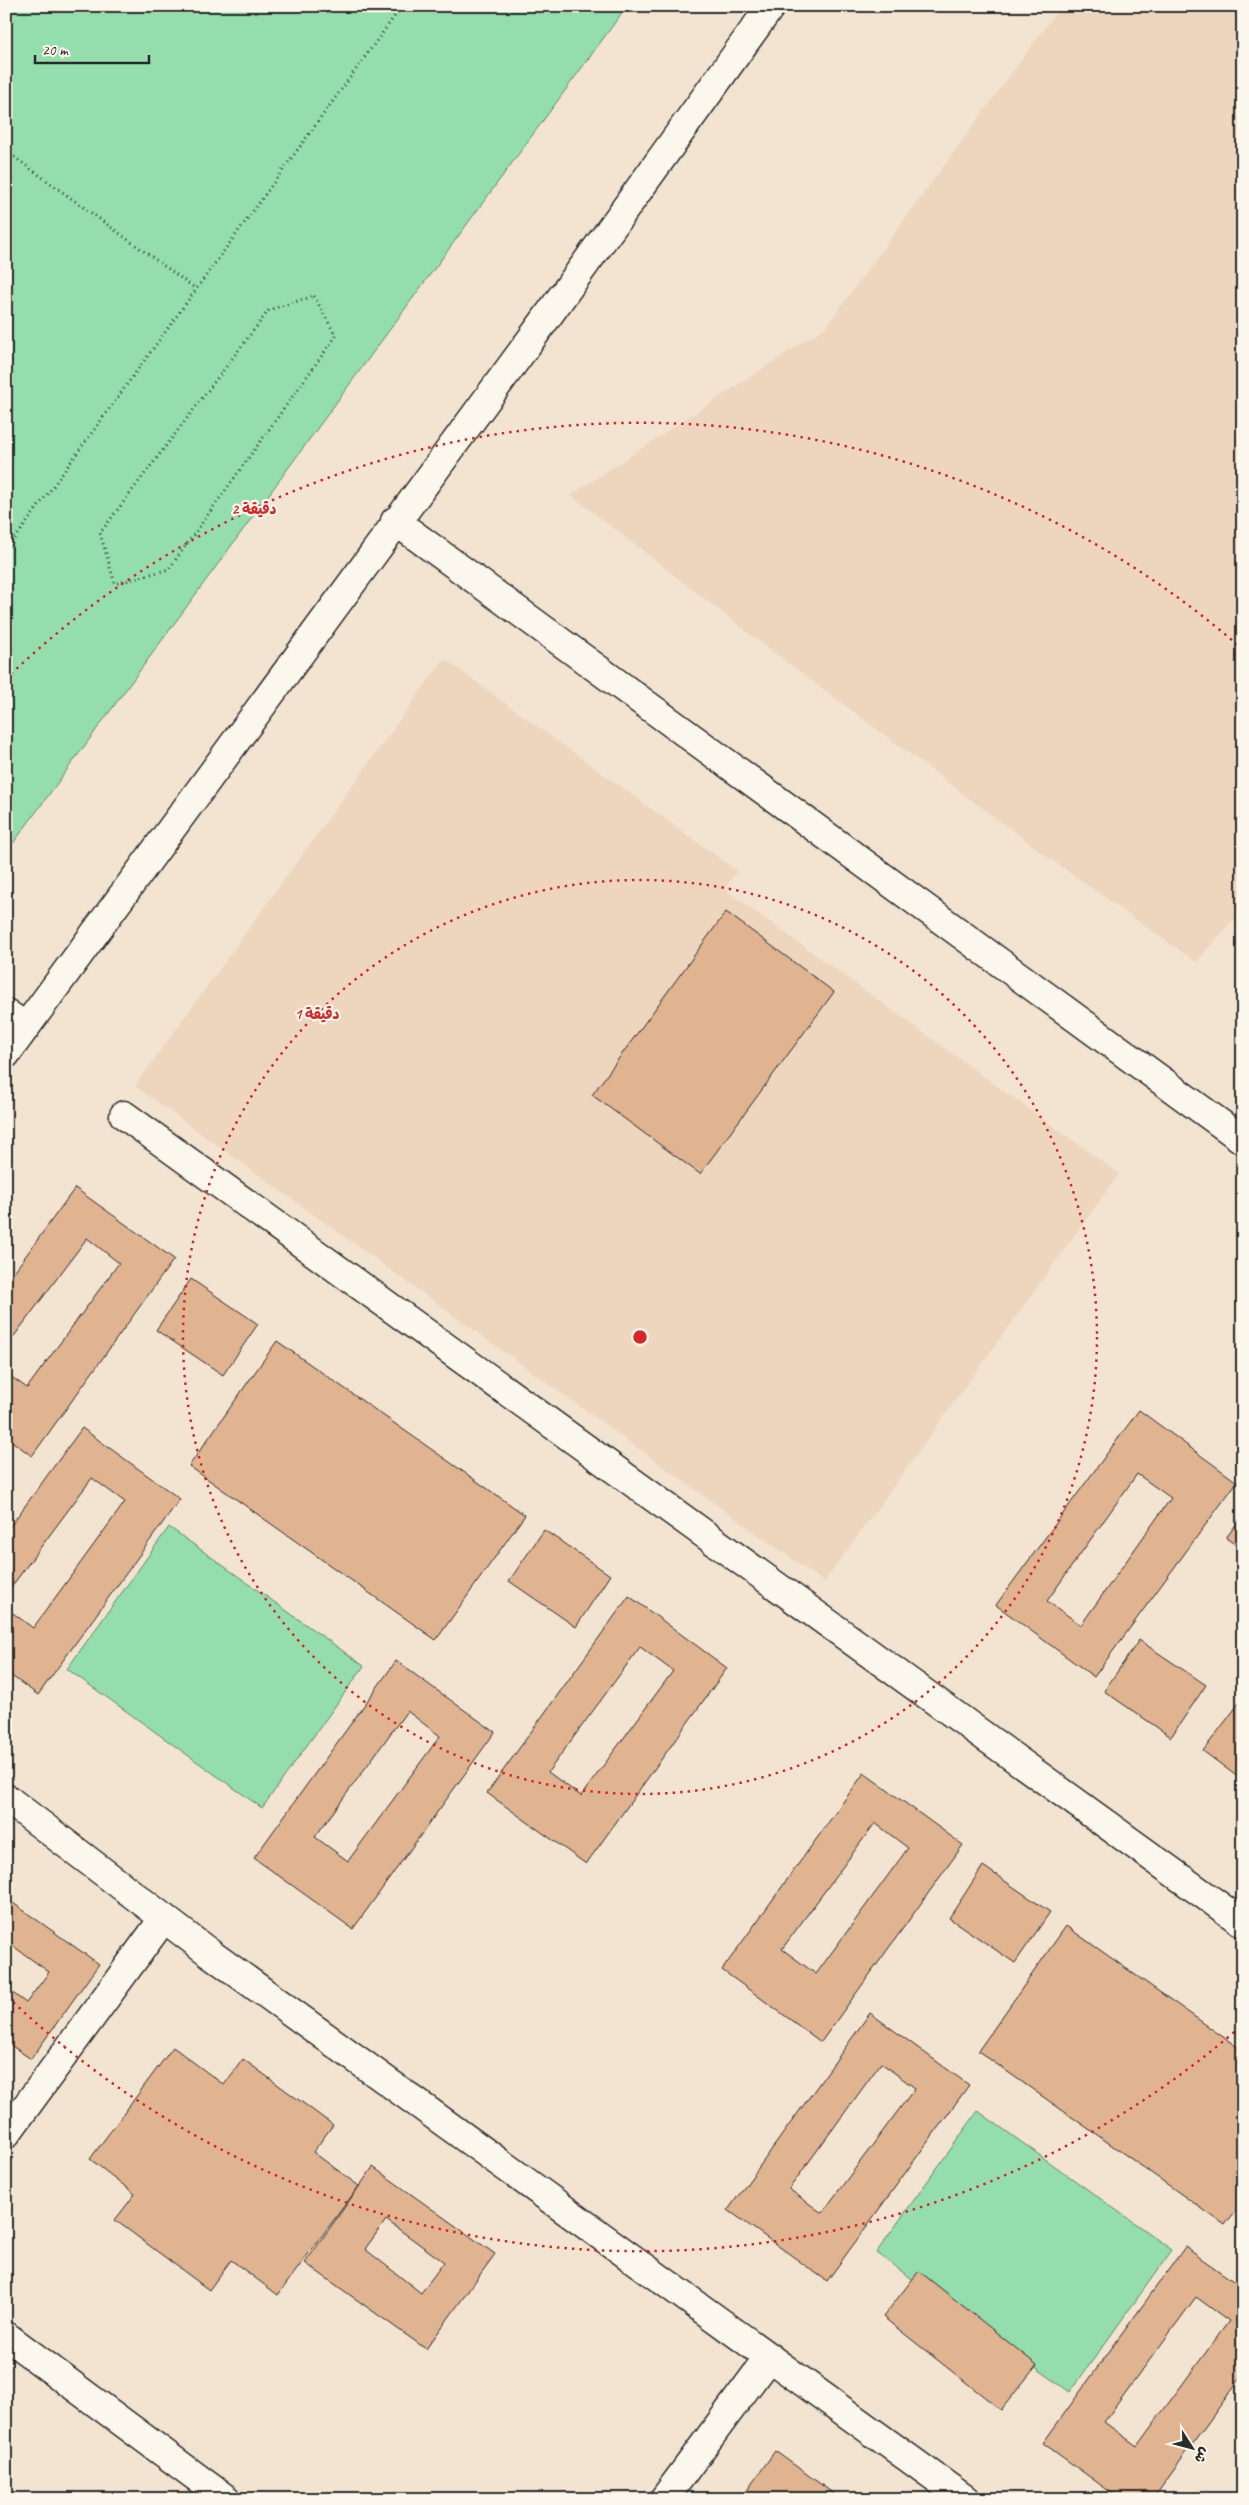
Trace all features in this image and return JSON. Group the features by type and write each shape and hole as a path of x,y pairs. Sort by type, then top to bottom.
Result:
{"street":[{"path":"6,1054 16,1020 396,521 555,306 771,6"},
{"path":"396,521 1243,1140"},
{"path":"124,1115 1243,1923"},
{"path":"6,1798 164,1918 965,2499"},
{"path":"6,2134 164,1918"},
{"path":"6,2336 226,2499"},
{"path":"664,2499 769,2357"}],"path":[{"path":"6,550 402,6"},
{"path":"6,151 196,289"},
{"path":"314,296 336,336 169,569 115,584 100,534 269,310 314,296"}],"shaded area":[{"path":"1061,6 1243,6 1243,909 1196,962 1052,860 763,644 571,495 826,327"},
{"path":"444,659 737,871 724,889 1119,1174 824,1582 135,1086"}],"green space":[{"path":"6,6 627,6 6,853"},
{"path":"169,1527 364,1666 262,1808 67,1669"},
{"path":"978,2111 1172,2250 1070,2392 876,2253"}],"building":[{"path":"726,912 834,992 700,1174 592,1095"},
{"path":"75,1188 174,1259 32,1456 6,1437 6,1373 27,1388 119,1263 87,1238 6,1347 6,1283"},
{"path":"191,1279 258,1324 223,1375 156,1330"},
{"path":"277,1341 525,1515 436,1640 189,1466"},
{"path":"1139,1410 1237,1482 1094,1677 996,1605","holes":["1137,1474 1171,1498 1081,1625 1047,1601"]},
{"path":"82,1428 180,1499 38,1695 6,1672 6,1608 33,1628 125,1502 92,1478 6,1594 6,1532"},
{"path":"1243,1515 1243,1550 1226,1538"},
{"path":"544,1530 610,1575 576,1627 509,1581"},
{"path":"629,1596 727,1668 586,1864 487,1793","holes":["640,1647 673,1671 581,1796 548,1772"]},
{"path":"1139,1640 1206,1685 1171,1737 1104,1691"},
{"path":"396,1661 495,1732 353,1929 254,1858","holes":["407,1711 440,1736 348,1861 315,1837"]},
{"path":"1243,1698 1243,1781 1203,1751"},
{"path":"864,1773 963,1845 821,2042 722,1970","holes":["875,1823 908,1848 816,1974 782,1949"]},
{"path":"983,1866 1050,1912 1015,1963 949,1918"},
{"path":"6,1898 99,1964 31,2059 6,2042 6,1988 26,2003 49,1972 6,1941"},
{"path":"1066,1926 1243,2051 1243,2201 1225,2225 978,2051"},
{"path":"870,2013 969,2085 827,2281 728,2210","holes":["881,2063 915,2088 822,2213 789,2189"]},
{"path":"173,2047 224,2085 243,2059 333,2125 313,2152 359,2186 278,2295 231,2260 209,2290 115,2220 135,2194 90,2159"},
{"path":"373,2167 495,2254 426,2349 305,2263","holes":["386,2220 444,2262 421,2293 365,2249"]},
{"path":"1185,2247 1243,2288 1243,2374 1153,2499 1120,2499 1043,2443","holes":["1196,2297 1229,2321 1137,2446 1104,2422"]},
{"path":"919,2271 1037,2365 1001,2410 883,2317"},
{"path":"775,2451 841,2499 741,2499"}]}
